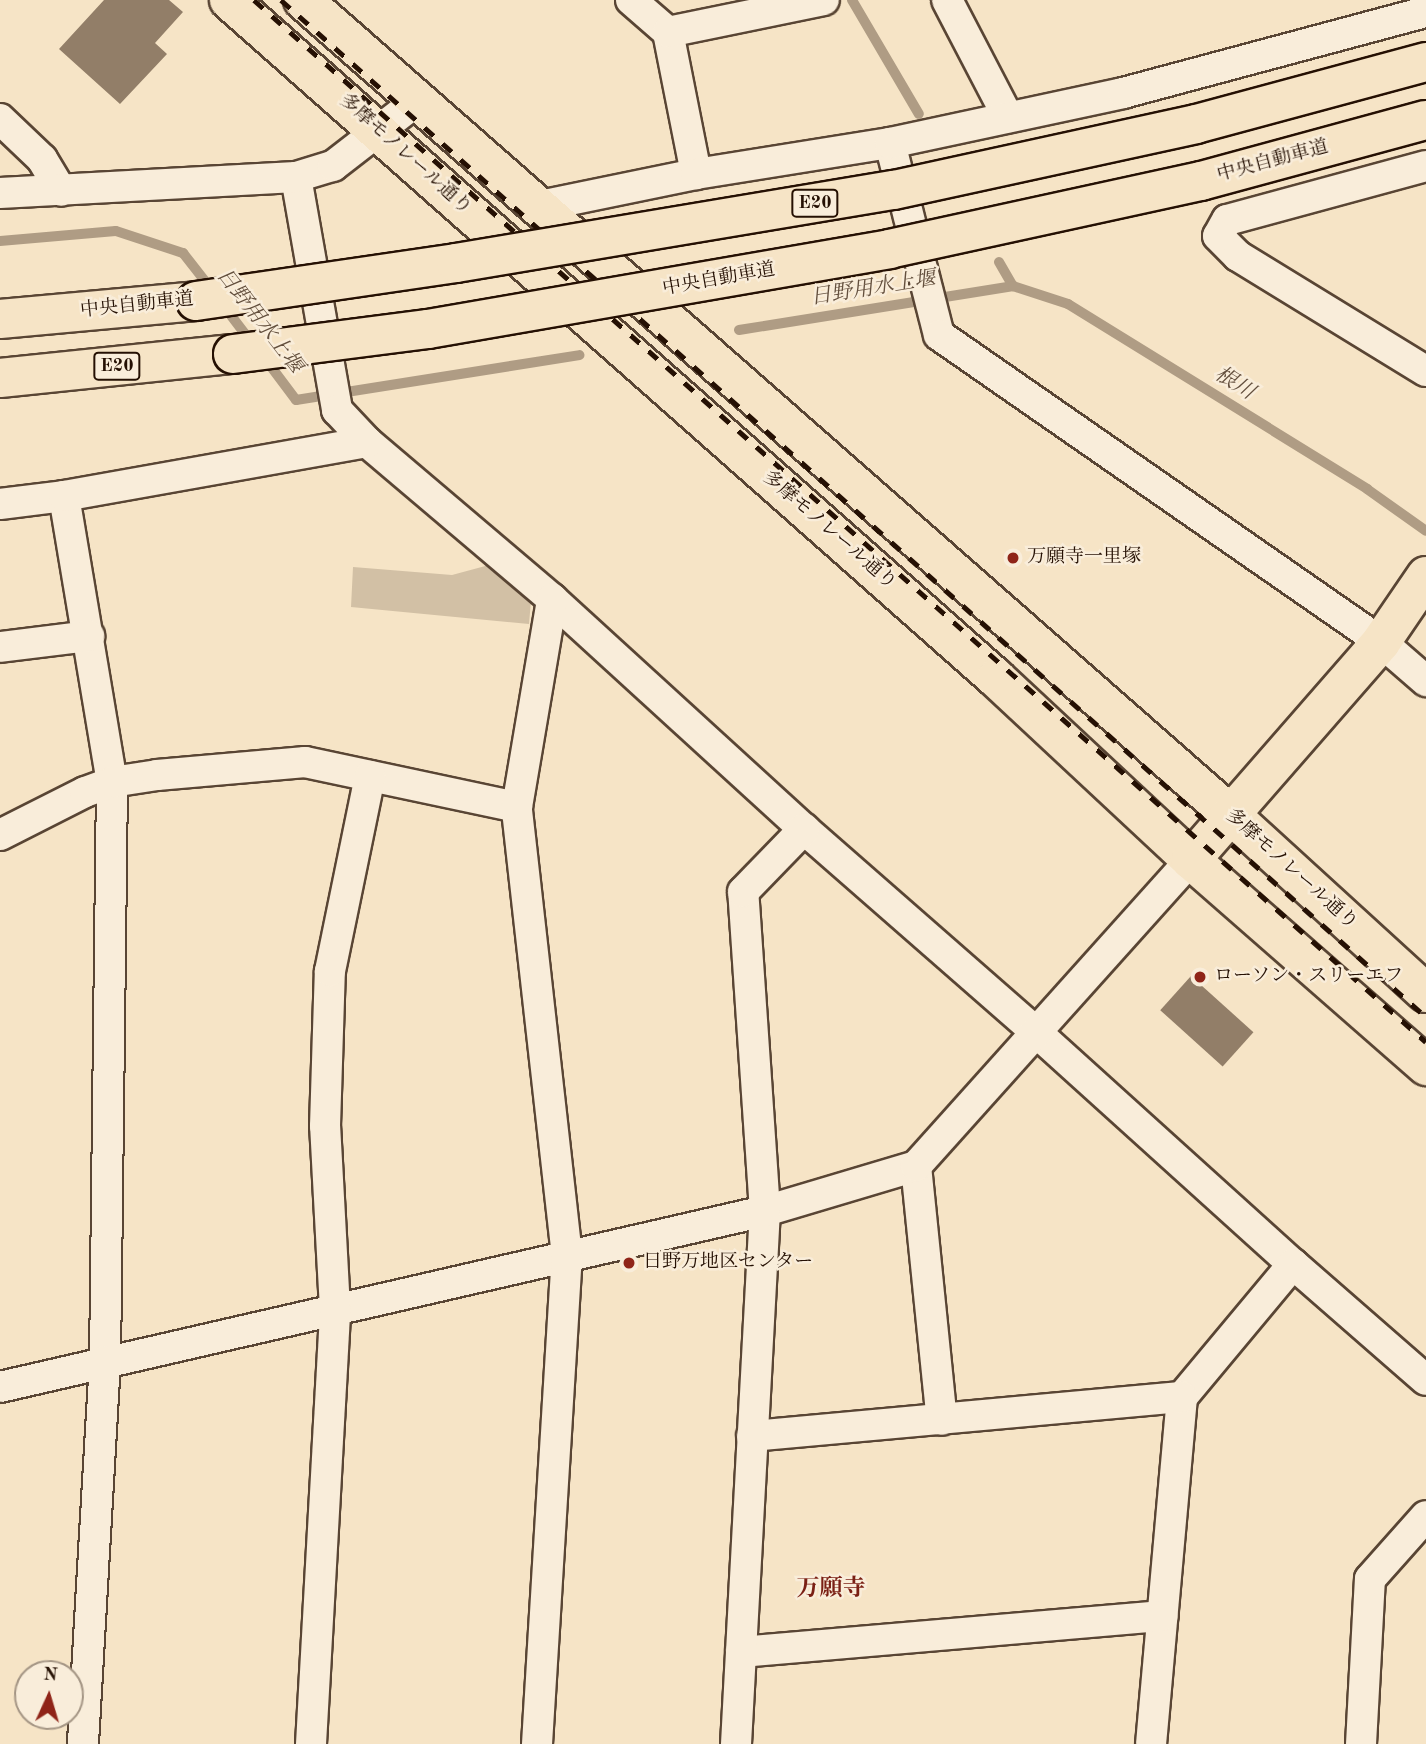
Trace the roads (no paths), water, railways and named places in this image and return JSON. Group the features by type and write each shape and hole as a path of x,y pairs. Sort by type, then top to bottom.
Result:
{"main road":[{"name":"多摩モノレール通り","path":"229,0 986,669 1191,860 1426,1066"},
{"name":"多摩モノレール通り","path":"303,0 1231,815 1426,993"},
{"name":"中央自動車道","path":"0,319 196,300 456,263 894,190 1196,124 1426,62"},
{"name":"中央自動車道","path":"0,378 233,354 428,329 889,249 1201,181 1426,120"},
{"path":"540,206 511,211 500,222 560,281 598,327"},
{"path":"1191,860 1381,642 1426,576"}],"street":[{"path":"631,0 668,32 696,174"},
{"path":"668,32 824,0"},
{"path":"947,0 1008,117"},
{"path":"540,206 696,174 890,143 1237,65 1426,12"},
{"path":"0,193 296,177 333,166 418,100"},
{"path":"0,119 41,159 61,191"},
{"path":"890,143 939,335 1381,642 1426,681"},
{"path":"1426,166 1227,220 1218,236 1238,256 1426,371"},
{"path":"296,177 337,410 367,442 552,599 804,829 1426,1380"},
{"path":"0,504 64,496 367,442"},
{"path":"64,496 113,782 105,1361 83,1744"},
{"path":"537,1744 567,1256 517,807 552,599"},
{"path":"0,647 89,636"},
{"path":"0,835 85,792 113,782 157,775 305,762 517,807"},
{"path":"311,1744 335,1309 325,1126 330,971 370,776"},
{"path":"736,1744 765,1211 743,892 804,829"},
{"path":"0,1387 765,1211 916,1166 1191,860"},
{"path":"916,1166 942,1420"},
{"path":"1151,1744 1182,1397 1293,1264"},
{"path":"752,1436 1182,1397"},
{"path":"1361,1744 1370,1578 1426,1516"},
{"path":"741,1653 1162,1616"}],"waterway":[{"path":"852,0 919,114"},
{"name":"日野用水上堰","path":"0,241 116,231 183,253 212,290"},
{"path":"999,262 1013,286"},
{"name":"根川","path":"739,330 1013,286 1068,304 1367,489 1426,531"},
{"name":"日野用水上堰","path":"223,305 252,343"},
{"name":"日野用水上堰","path":"266,360 296,400 579,355"}],"railway":[{"path":"254,0 1426,1042"},
{"path":"281,0 1426,1017"}],"place":[{"name":"万願寺一里塚","path":"1013,558"},
{"name":"ローソン・スリーエフ","path":"1200,977"},
{"name":"日野万地区センター","path":"629,1263"}],"district":[{"name":"万願寺","path":"831,1589"}]}
